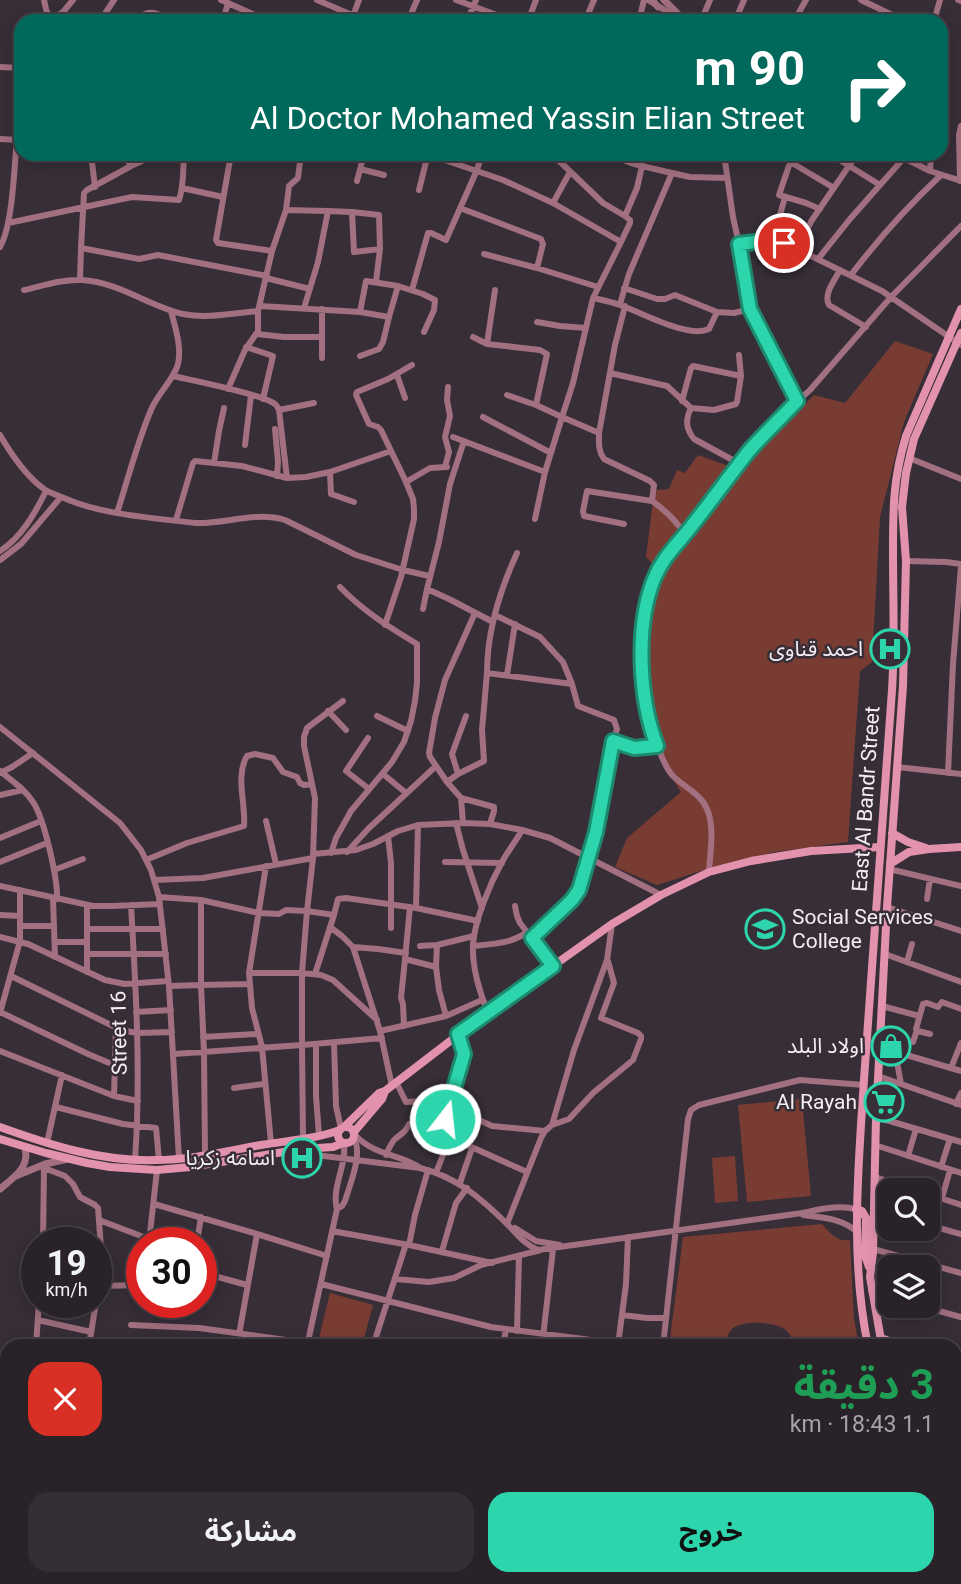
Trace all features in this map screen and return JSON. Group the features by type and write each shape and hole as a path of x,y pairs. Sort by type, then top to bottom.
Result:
{"main road":[{"name":"East Al Bandr Street","path":"867,1339 861,1298 856,1209 892,686 893,508 897,471 906,436 961,309"},
{"name":"East Al Bandr Street","path":"879,1339 870,1270 884,954 902,686 906,561 902,507 914,439 959,344 961,333"},
{"path":"893,546 900,543 905,545"},
{"path":"893,561 906,561"},
{"path":"892,833 929,849"},
{"path":"343,1143 338,1137 342,1129 379,1093 612,924 661,895 709,872 751,861 809,851 880,846"},
{"path":"890,867 909,852 961,847"},
{"path":"0,1139 68,1159 110,1167 190,1167 351,1143 354,1135 391,1086"},
{"path":"0,1127 90,1154 158,1165 342,1129 350,1128 354,1135"},
{"path":"858,1186 867,1188 875,1177"},
{"path":"856,1209 862,1211 866,1218 865,1256 870,1270"},
{"path":"861,1298 867,1310 872,1339"}],"street":[{"path":"60,14 73,0"},
{"path":"317,0 344,14"},
{"path":"456,0 475,3 498,14"},
{"path":"648,0 670,14"},
{"path":"664,0 675,14"},
{"path":"861,0 870,2 887,14"},
{"path":"225,1 253,14"},
{"path":"908,161 961,181 958,135 961,126"},
{"path":"0,247 8,223 16,161"},
{"path":"92,161 94,187"},
{"path":"128,161 131,166"},
{"path":"80,280 85,192 142,161"},
{"path":"8,223 132,197 176,201 180,198 182,188 184,161"},
{"path":"229,161 217,242 272,251"},
{"path":"228,389 246,347 257,334 259,308 272,251 286,210 289,186 297,180 299,161"},
{"path":"357,181 362,161"},
{"path":"419,190 425,161"},
{"path":"449,161 477,170 553,203 621,242"},
{"path":"412,290 428,233 446,240 480,161"},
{"path":"535,519 545,472 571,393 593,298 630,223 625,216 603,204 559,161"},
{"path":"626,161 672,173 727,178"},
{"path":"725,161 750,309 797,401"},
{"path":"841,161 880,185"},
{"path":"790,265 811,220 852,161"},
{"path":"818,259 901,161"},
{"path":"930,171 931,161"},
{"path":"820,209 778,193 789,162 834,188"},
{"path":"625,216 637,188 642,166"},
{"path":"360,169 384,176"},
{"path":"553,203 570,172"},
{"path":"652,501 654,485 650,481 601,455 599,433 624,288 672,173"},
{"path":"851,275 904,211 941,175"},
{"path":"182,188 223,197"},
{"path":"773,240 785,197"},
{"path":"460,208 541,239 543,244 537,268"},
{"path":"286,210 379,215 380,249 376,282"},
{"path":"304,308 321,251 328,211"},
{"path":"352,212 354,251 380,249"},
{"path":"709,872 709,812 704,803 670,772 648,720 643,688 645,614 654,579 668,553 750,450 810,390 891,297 961,226"},
{"path":"739,244 773,240 796,248 891,297 959,344"},
{"path":"82,248 139,259 159,256 266,277 310,289"},
{"path":"484,254 598,287"},
{"path":"840,270 827,294 827,300 830,305 866,327"},
{"path":"24,290 80,280 132,294 171,310 200,316 259,308 304,308 389,317"},
{"path":"360,312 365,282 368,280 412,290 433,298 436,302 425,332"},
{"path":"360,356 379,349 383,342 398,286"},
{"path":"624,288 657,299 675,295 717,312 734,313 750,309"},
{"path":"487,344 495,290"},
{"path":"593,298 622,305 665,323 705,331 709,329 717,312"},
{"path":"322,309 322,358"},
{"path":"117,513 150,412 177,369 180,353 171,310"},
{"path":"537,322 560,327 586,328"},
{"path":"257,334 321,337"},
{"path":"473,337 487,344 540,350 547,354 536,405"},
{"path":"246,347 273,356 263,399"},
{"path":"610,373 662,384 691,408 714,410 736,404 741,376 739,355"},
{"path":"384,625 403,570 414,514 406,482 391,450 380,428 369,424 356,395 357,392 397,375 412,365"},
{"path":"682,401 693,366 741,376"},
{"path":"397,375 405,398"},
{"path":"173,376 251,395 276,404 287,478"},
{"path":"445,467 449,452 444,437 450,416 448,387"},
{"path":"245,445 251,395"},
{"path":"507,395 599,433"},
{"path":"279,410 314,403"},
{"path":"214,463 224,408"},
{"path":"691,408 686,421 694,439 740,464"},
{"path":"483,417 551,453"},
{"path":"275,429 278,462 276,476"},
{"path":"0,435 13,456 46,491 93,508 209,523 275,517 356,555 429,576"},
{"path":"453,436 545,472"},
{"path":"423,609 446,505 464,441"},
{"path":"176,520 193,463 198,461 242,466 287,478 306,477 330,472 391,450"},
{"path":"909,458 961,479"},
{"path":"406,482 430,468 445,467 455,470"},
{"path":"330,472 331,494 354,502"},
{"path":"0,551 19,534 46,491"},
{"path":"624,524 584,516 586,492 652,501 677,523 685,534"},
{"path":"0,560 21,544 61,497"},
{"path":"447,782 481,764 484,759 482,730 489,643 494,619 517,553"},
{"path":"906,561 961,565 948,773"},
{"path":"331,853 343,824 399,752 414,711 417,683 418,646 384,625 340,587"},
{"path":"427,589 475,613 515,624 540,637 563,662 578,706 614,720 617,729 596,832 577,895 530,935 512,941 473,946"},
{"path":"475,613 439,697 429,753 447,782 461,798 494,807 490,824"},
{"path":"507,675 515,624"},
{"path":"487,673 572,684"},
{"path":"952,678 961,677"},
{"path":"952,690 961,690"},
{"path":"303,1138 302,973 313,856 315,798 304,747 305,732 343,701"},
{"path":"328,712 345,730"},
{"path":"377,716 408,731"},
{"path":"458,774 452,754 466,716"},
{"path":"0,727 120,823 146,860 155,880 169,984 179,1159"},
{"path":"368,738 346,772 369,789"},
{"path":"613,741 634,748 657,746"},
{"path":"33,753 0,772 33,801 41,821 58,887 55,898 55,957"},
{"path":"146,860 187,843 244,825 243,768 247,756 255,754 274,758 283,772 297,777 302,785 312,784"},
{"path":"348,852 368,829 436,766"},
{"path":"897,767 961,774"},
{"path":"383,774 406,793"},
{"path":"0,796 23,790"},
{"path":"461,798 460,823 467,862 482,909"},
{"path":"0,838 41,821"},
{"path":"267,821 276,864"},
{"path":"155,880 203,878 313,856 348,852 365,848 418,825 460,823 490,824 557,841 661,895"},
{"path":"404,1026 401,998 413,908 418,825"},
{"path":"488,1012 482,1000 474,964 474,936 482,909 502,863 522,830"},
{"path":"388,836 391,863 391,928"},
{"path":"0,862 47,842"},
{"path":"54,870 83,859"},
{"path":"445,862 502,863"},
{"path":"266,866 249,984 262,1047 271,1143"},
{"path":"890,867 961,886"},
{"path":"927,899 930,879"},
{"path":"0,886 87,905 201,900 259,913 279,914 286,909 334,915"},
{"path":"20,890 20,941 0,1012 114,1065"},
{"path":"315,974 336,902 341,898 391,904 478,922"},
{"path":"201,900 205,1155"},
{"path":"87,905 87,972"},
{"name":"Street 16","path":"131,905 137,1033 135,1160"},
{"path":"516,906 519,920 553,966"},
{"path":"887,907 961,931"},
{"path":"0,915 20,916"},
{"path":"552,1125 574,1050 607,960 612,924"},
{"path":"20,926 54,926"},
{"path":"330,927 353,947 377,1020 391,1086 406,1102 449,1105 492,1126 545,1131"},
{"path":"87,929 163,929"},
{"path":"420,946 437,945 474,936"},
{"path":"0,937 20,941 115,982 249,984"},
{"path":"55,942 87,942"},
{"path":"907,962 912,944"},
{"path":"437,945 436,967 446,1016"},
{"path":"353,947 378,948 436,967"},
{"path":"87,954 166,954"},
{"path":"884,954 961,982"},
{"path":"601,1018 614,983 607,960"},
{"path":"249,973 315,974 333,980 377,1020"},
{"path":"0,977 11,978 116,1028 137,1033 172,1032"},
{"path":"174,1054 334,1043 381,1035 404,1026 446,1016 482,1000"},
{"path":"913,1042 925,1003 938,1007 942,1002 961,1009"},
{"path":"882,1006 919,1016"},
{"path":"136,1012 171,1010"},
{"path":"507,1224 545,1131 552,1125 569,1119 593,1093 633,1060 641,1036 638,1032 588,1013"},
{"path":"114,1096 116,1028"},
{"path":"917,1030 930,1034"},
{"path":"203,1037 258,1034"},
{"path":"441,1133 464,1054 458,1034"},
{"path":"334,1043 337,1106 342,1129"},
{"path":"951,1068 961,1043"},
{"path":"317,1044 316,1096 319,1135"},
{"path":"879,1047 961,1071"},
{"path":"0,1051 114,1096 138,1101"},
{"path":"895,1051 901,1084"},
{"path":"47,1143 62,1075"},
{"path":"878,1076 959,1105 961,1093"},
{"path":"664,1339 691,1110 800,1080 864,1085"},
{"path":"234,1088 264,1084"},
{"path":"55,1107 156,1128 158,1165 151,1227"},
{"path":"876,1117 961,1142"},
{"path":"386,1155 394,1140 412,1123 441,1133 527,1172"},
{"path":"908,1156 916,1129"},
{"path":"354,1135 367,1146 420,1168"},
{"path":"337,1209 345,1201 356,1160 358,1147 354,1135"},
{"path":"436,1173 450,1137"},
{"path":"941,1167 950,1139"},
{"path":"308,1339 337,1209 335,1199 343,1159 343,1143"},
{"path":"875,1145 961,1173"},
{"path":"0,1189 26,1162 26,1147"},
{"path":"460,1183 472,1148"},
{"path":"286,1152 420,1168 436,1173 467,1188 529,1246 543,1250"},
{"path":"16,1175 68,1159"},
{"path":"41,1167 69,1179 80,1197 98,1208 99,1227"},
{"path":"41,1167 43,1227"},
{"path":"375,1339 407,1245 428,1170"},
{"path":"950,1170 942,1198 961,1205"},
{"path":"442,1251 456,1203 467,1188"},
{"path":"154,1204 327,1256"},
{"path":"395,1279 435,1282 459,1277 477,1267 543,1250 838,1207 856,1209"},
{"path":"795,1214 835,1219 858,1232"},
{"path":"199,1227 201,1217"},
{"path":"99,1220 126,1231"},
{"path":"507,1224 541,1242 569,1246"},
{"path":"940,1228 961,1234"},
{"path":"332,1231 492,1263"},
{"path":"238,1339 257,1234"},
{"path":"620,1339 628,1237"},
{"path":"543,1339 552,1249"},
{"path":"873,1249 961,1273"},
{"path":"517,1331 519,1256"},
{"path":"217,1277 247,1285"},
{"path":"321,1284 476,1324 560,1339"},
{"path":"871,1292 877,1294"},
{"path":"940,1311 961,1317"},
{"path":"622,1315 666,1318"},
{"path":"90,1339 93,1318"},
{"path":"37,1339 38,1320 91,1332"},
{"path":"131,1325 199,1328 279,1339"},
{"path":"504,1339 506,1329"}],"shaded area":[{"path":"895,341 933,354 904,422 880,517 872,662 860,671 848,842 774,852 657,885 615,867 627,838 681,792 671,777 646,708 653,596 660,571 646,557 657,490 669,489 677,470 685,473 698,455 740,470 814,395 845,403"},
{"path":"802,1099 811,1196 747,1202 738,1105"},
{"path":"735,1156 738,1201 715,1203 712,1158"},
{"path":"822,1224 838,1238 850,1240 854,1319 858,1339 791,1339 781,1327 758,1323 736,1327 731,1330 727,1339 670,1339 683,1237"},
{"path":"330,1293 373,1305 364,1339 319,1339"}],"place":[{"name":"احمد قناوى","path":"890,649"},
{"name":"Social Services College","path":"765,929"},
{"name":"اولاد البلد","path":"891,1046"},
{"name":"Al Rayah","path":"884,1102"},
{"name":"اسامه زكريا","path":"302,1158"}],"route":[{"path":"445,1119 464,1054 458,1034 553,966 532,938 577,895 592,850 613,741 634,748 657,746 648,720 643,688 645,614 654,579 668,553 693,525 750,450 797,401 750,309 739,244 771,240 784,243"}]}
